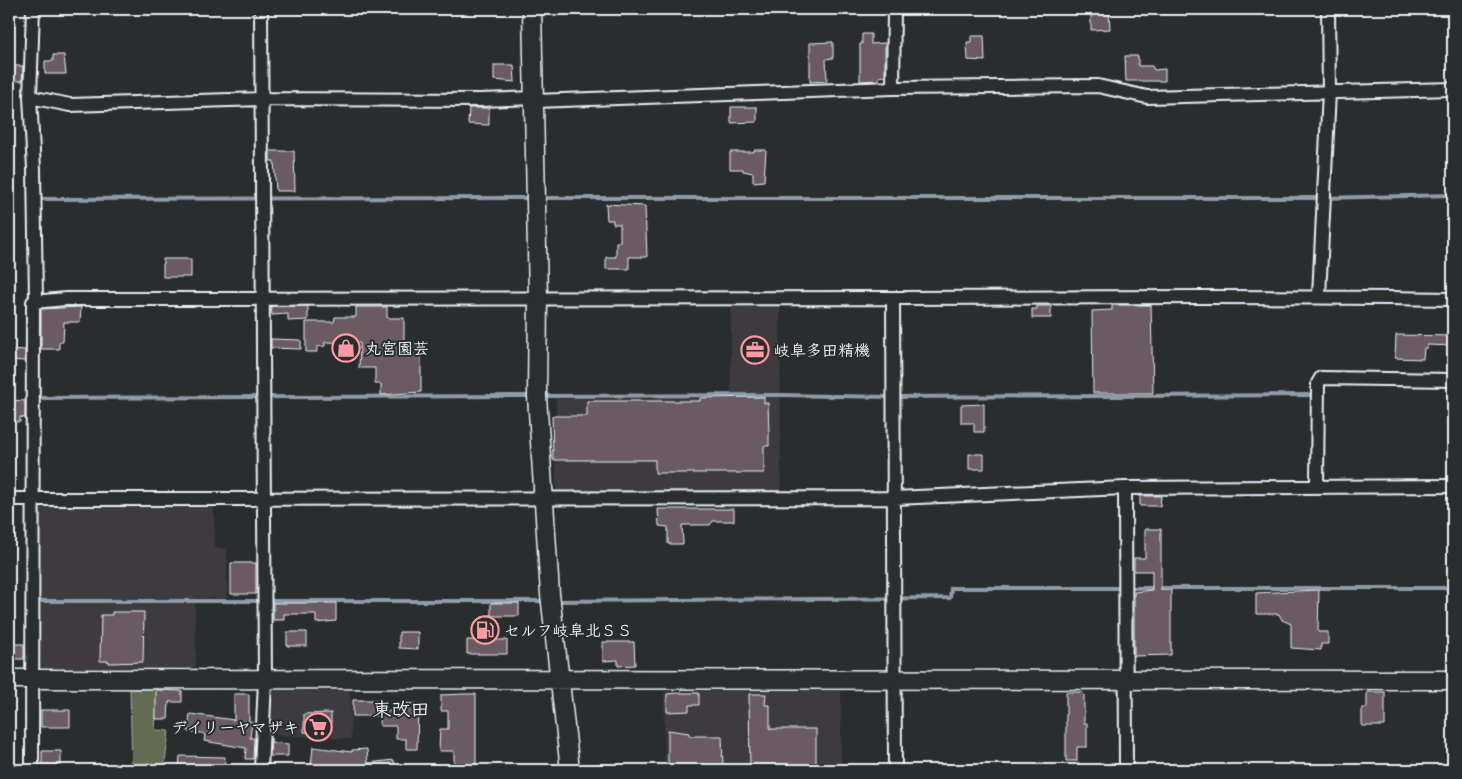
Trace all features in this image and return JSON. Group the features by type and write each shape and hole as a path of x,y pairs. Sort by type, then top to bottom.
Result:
{"street":[{"path":"32,770 32,302 36,298 30,96 33,9"},
{"path":"261,770 265,680 262,498 264,297 262,9"},
{"path":"532,9 538,298 537,396 550,594 570,770"},
{"path":"893,88 894,9"},
{"path":"1319,296 1329,92 1328,9"},
{"path":"30,96 70,105 262,99 535,99 893,88 1098,86 1146,97 1453,89"},
{"path":"32,302 66,299 264,297 538,298 707,296 893,298 1319,296 1453,299"},
{"path":"893,298 895,770"},
{"path":"1317,485 1318,383 1321,378 1453,380"},
{"path":"9,499 894,498 1125,488 1317,485 1453,486"},
{"path":"1125,488 1124,679 1126,770"},
{"path":"9,678 265,680 1453,680"}],"shaded area":[{"name":"岐阜多田精機","path":"731,303 780,303 781,492 556,493 556,399 731,398"},
{"path":"43,504 214,504 215,548 227,548 227,598 195,598 196,668 37,668 37,511"},
{"path":"272,690 350,691 351,739 267,734 269,696"},
{"path":"748,690 841,691 841,770 665,770 664,692"}],"green space":[{"path":"130,689 158,689 155,730 169,731 164,770 132,770"}],"building":[{"path":"1091,9 1109,9 1110,29 1091,30"},
{"path":"862,34 871,34 871,44 885,43 885,76 879,77 879,80 860,81 860,44 862,44"},
{"path":"971,36 984,36 985,61 968,60 967,42 971,42"},
{"path":"833,42 833,58 826,59 827,81 810,82 810,43"},
{"path":"53,55 64,55 66,74 45,74 45,61 53,61"},
{"path":"1125,56 1138,56 1138,66 1152,66 1154,70 1165,69 1165,81 1126,81"},
{"path":"494,65 514,65 515,82 494,80"},
{"path":"11,66 23,66 22,81 11,81"},
{"path":"731,107 757,107 757,122 731,123"},
{"path":"469,108 489,108 489,125 468,124"},
{"path":"754,150 766,150 764,181 753,182 753,173 743,171 743,169 730,169 730,152 754,152"},
{"path":"270,151 294,151 295,191 276,191 274,161 270,161"},
{"path":"606,204 645,206 647,257 629,257 629,269 606,269 606,257 616,257 616,242 620,242 620,224 613,224 613,220 607,220"},
{"path":"163,259 191,259 191,277 163,277"},
{"path":"1112,305 1151,305 1153,393 1093,393 1092,311 1112,310"},
{"path":"271,306 308,306 308,320 288,321 288,314 272,315"},
{"path":"1037,306 1051,306 1051,318 1032,318 1032,309 1037,309"},
{"path":"81,307 80,322 64,322 63,342 59,342 59,349 41,349 41,309"},
{"path":"356,307 387,307 387,318 404,318 404,344 421,343 421,392 381,395 381,384 375,384 375,368 359,368 360,343 325,342 325,346 317,347 317,352 306,352 306,322 334,322 335,317 356,317"},
{"path":"1396,335 1453,336 1453,346 1427,345 1427,348 1424,348 1423,359 1395,358"},
{"path":"271,339 301,340 301,349 271,348"},
{"path":"9,349 25,350 25,361 9,360"},
{"path":"764,397 764,403 768,403 769,446 764,446 764,473 655,473 655,460 553,460 552,416 587,416 587,401 700,401 700,398"},
{"path":"9,400 25,401 25,418 20,417 20,422 9,421"},
{"path":"984,404 984,432 974,432 974,423 961,423 961,405"},
{"path":"969,454 984,454 984,469 969,469"},
{"path":"1140,496 1161,496 1160,506 1140,506"},
{"path":"658,509 734,509 734,521 713,521 710,525 682,525 683,544 668,544 668,527 659,526"},
{"path":"1145,529 1161,529 1161,590 1171,590 1171,655 1134,656 1134,592 1152,590 1152,571 1134,571 1134,558 1145,558"},
{"path":"231,563 256,563 256,594 231,594"},
{"path":"1319,590 1318,632 1328,632 1328,644 1321,644 1321,650 1291,648 1291,624 1282,620 1279,614 1256,614 1256,593"},
{"path":"273,603 336,603 336,621 316,623 316,614 284,614 284,620 273,620"},
{"path":"491,603 519,603 519,616 491,616"},
{"path":"112,612 144,612 143,662 109,663 109,661 100,661 101,615 112,615"},
{"path":"484,627 494,627 494,640 507,640 507,654 467,654 467,640 484,640"},
{"path":"287,632 307,632 307,646 287,646"},
{"path":"399,632 418,632 418,649 399,648"},
{"path":"603,642 634,642 635,665 618,666 618,660 603,661"},
{"path":"9,644 24,644 24,659 9,659"},
{"path":"156,690 182,691 182,702 169,702 168,719 156,719"},
{"path":"1066,692 1082,692 1084,695 1084,723 1087,723 1087,747 1077,747 1077,761 1066,761"},
{"path":"1367,692 1385,692 1385,726 1362,726 1362,708 1367,708"},
{"path":"699,693 699,705 689,705 689,711 667,712 667,694"},
{"path":"234,694 249,694 249,722 252,722 250,738 254,738 253,759 245,759 246,748 204,741 205,735 202,733 188,732 190,714 234,720"},
{"path":"476,694 476,770 454,770 454,751 439,751 440,729 448,729 448,711 441,711 441,695"},
{"path":"749,694 766,694 765,705 770,705 770,729 816,729 816,770 750,770"},
{"path":"353,700 376,700 376,703 379,703 379,716 353,716"},
{"path":"398,703 418,704 417,749 406,749 406,739 396,739 396,726 380,726 380,711 396,711"},
{"path":"41,710 70,710 70,727 41,727"},
{"name":"デイリーヤマザキ","path":"331,713 331,732 304,732 304,714"},
{"path":"668,730 689,733 689,736 722,736 723,770 668,770"},
{"path":"271,738 271,742 288,744 288,756 270,756"},
{"path":"313,747 352,752 352,750 367,749 368,763 394,760 395,770 335,770 311,766"},
{"path":"42,751 61,751 61,765 42,765"},
{"path":"180,756 225,757 224,770 187,770 187,767 179,767"}],"waterway":[{"path":"542,198 1318,198 1453,195"},
{"path":"37,199 532,198"},
{"path":"541,396 1315,395"},
{"path":"38,398 531,396"},
{"path":"556,601 950,598 951,588 1453,588"},
{"path":"38,601 546,601"}],"place":[{"name":"丸宮園芸","path":"346,348"},
{"name":"岐阜多田精機","path":"755,350"},
{"name":"セルフ岐阜北ＳＳ","path":"485,630"},
{"name":"デイリーヤマザキ","path":"318,727"}],"district":[{"name":"東改田","path":"401,709"}]}
